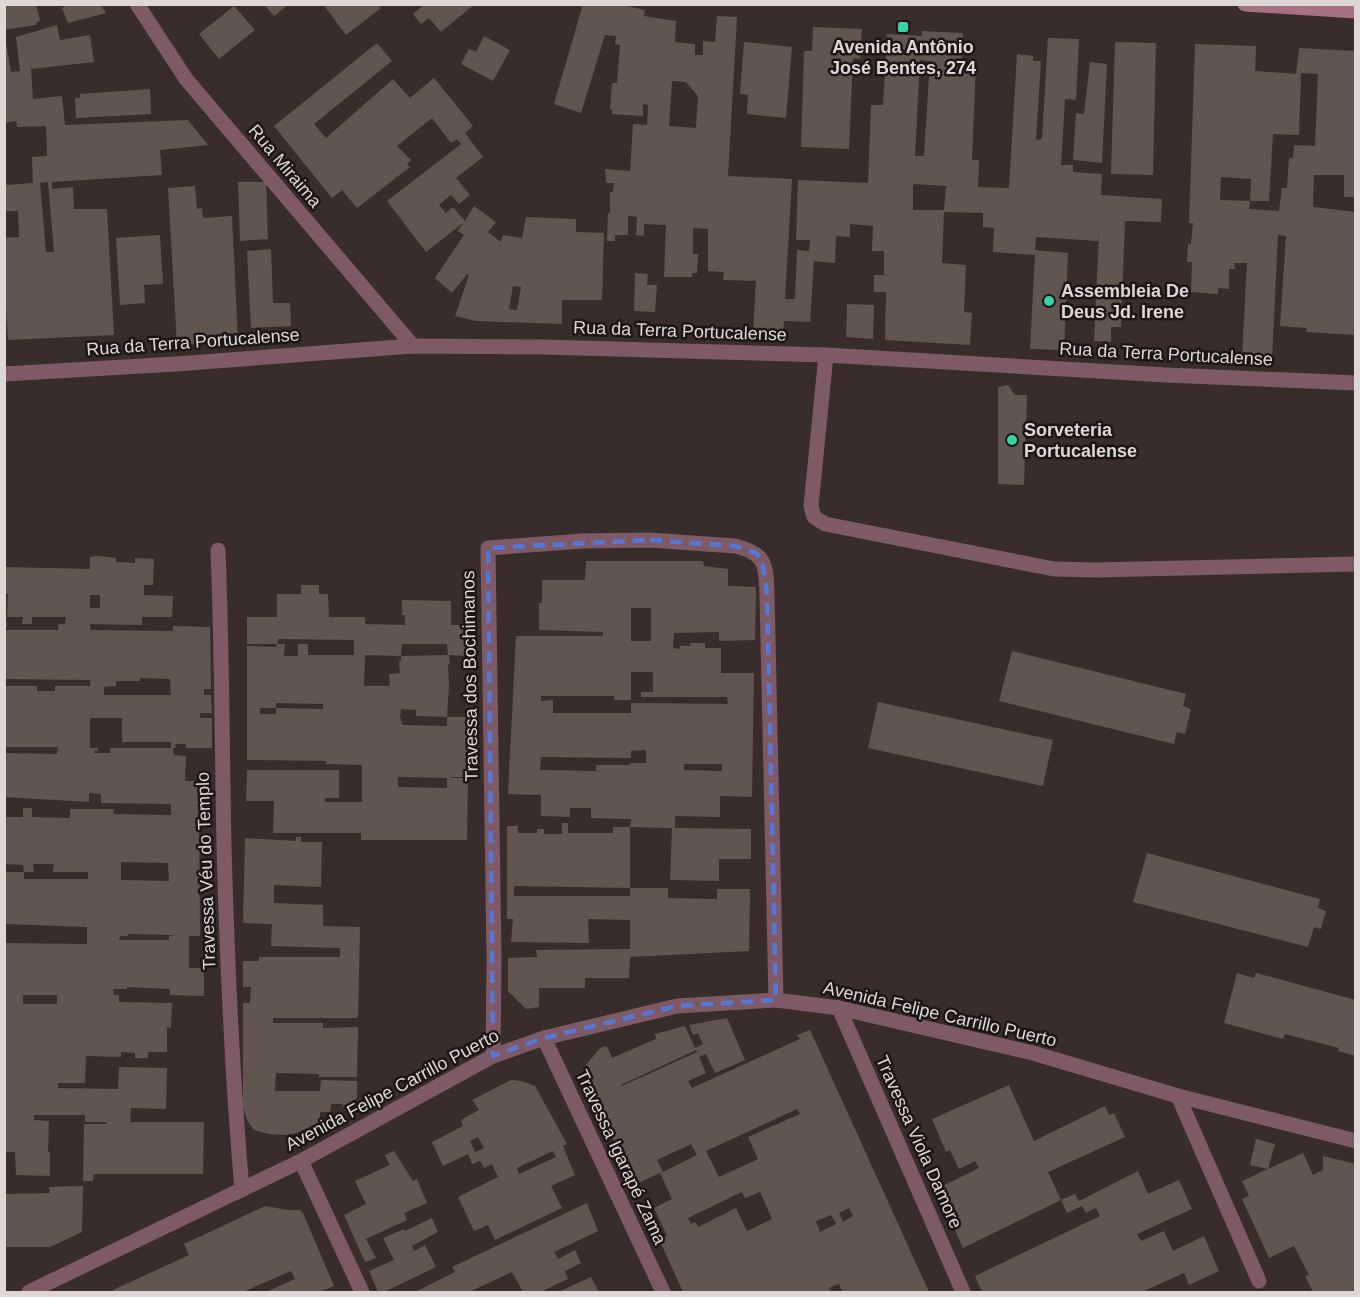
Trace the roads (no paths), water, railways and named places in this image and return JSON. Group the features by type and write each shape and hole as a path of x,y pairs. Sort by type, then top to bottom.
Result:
{"street":[{"name":"Rua Miraima","path":"137,4 186,79 413,346"},
{"path":"1245,4 1356,11"},
{"name":"Rua da Terra Portucalense","path":"4,374 413,346 543,347 826,356 1356,383"},
{"path":"826,356 811,506 814,518 825,524 1054,569 1356,564"},
{"name":"Travessa dos Bochimanos","path":"494,1056 488,548 583,541 650,540 735,546 749,549 762,560 767,577 776,1000"},
{"name":"Travessa Véu do Templo","path":"218,550 224,848 234,1100 242,1190"},
{"name":"Avenida Felipe Carrillo Puerto","path":"29,1293 56,1287 301,1161 494,1056 544,1038 677,1006 776,1000 839,1008 1033,1053 1178,1096 1356,1141"},
{"name":"Travessa Viola Damore","path":"839,1008 963,1293"},
{"name":"Travessa Igarapé Zama","path":"544,1038 663,1293"},
{"path":"1178,1096 1258,1281"},
{"path":"301,1161 362,1293"}],"place":[{"name":"Avenida Antônio José Bentes, 274","path":"903,27"},
{"name":"Assembleia De Deus Jd. Irene","path":"1049,301"},
{"name":"Sorveteria Portucalense","path":"1012,440"}]}
